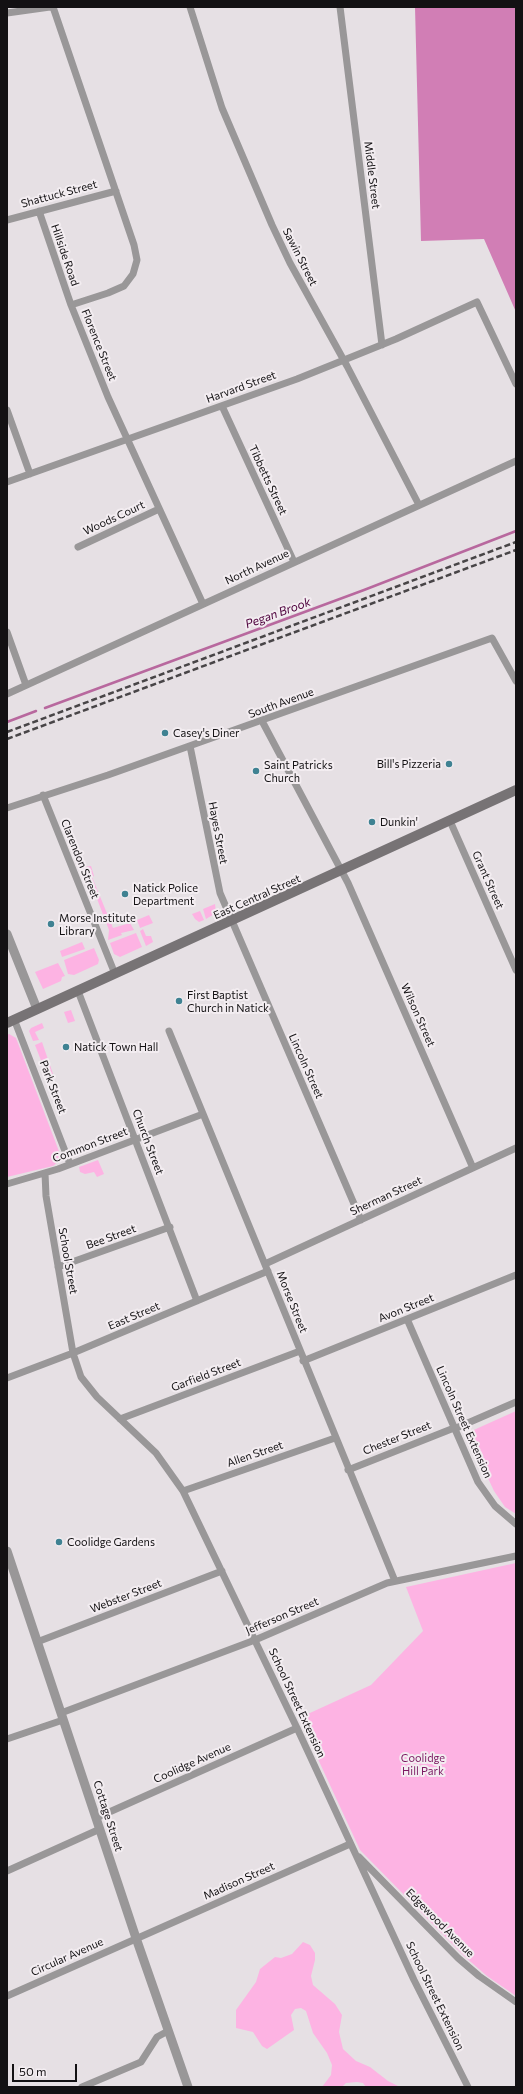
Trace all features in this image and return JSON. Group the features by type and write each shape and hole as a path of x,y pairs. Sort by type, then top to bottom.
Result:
{"main road":[{"name":"East Central Street","path":"11,1021 342,871 516,790"}],"street":[{"path":"7,13 51,7"},
{"name":"Florence Street","path":"51,7 137,252 136,268 124,286 71,305 127,440 203,604"},
{"name":"Sawin Street","path":"190,7 226,118 272,225 290,263 344,361 419,505"},
{"name":"Middle Street","path":"340,7 382,345"},
{"name":"Shattuck Street","path":"7,220 116,191"},
{"name":"Hillside Road","path":"39,211 71,305"},
{"name":"Harvard Street","path":"7,482 344,361 477,302 516,384"},
{"name":"Tibbetts Street","path":"222,406 294,562"},
{"path":"7,410 30,474"},
{"name":"North Avenue","path":"7,694 516,461"},
{"name":"Woods Court","path":"78,547 159,509"},
{"path":"7,632 26,685"},
{"name":"South Avenue","path":"7,808 262,721 492,638 516,681"},
{"name":"Wilson Street","path":"262,721 342,871 473,1168"},
{"name":"Hayes Street","path":"190,746 217,884 231,921"},
{"name":"Clarendon Street","path":"43,795 115,974"},
{"name":"Grant Street","path":"450,821 516,970"},
{"name":"Lincoln Street","path":"231,921 361,1220"},
{"path":"8,941 36,1009"},
{"name":"Church Street","path":"78,991 198,1301"},
{"name":"Park Street","path":"11,1021 70,1164"},
{"name":"Morse Street","path":"169,1031 303,1361 395,1581"},
{"name":"Common Street","path":"7,1184 45,1173 203,1114"},
{"name":"Sherman Street","path":"266,1267 361,1220 516,1148"},
{"name":"School Street","path":"45,1173 46,1196 73,1353"},
{"name":"Bee Street","path":"58,1267 170,1227"},
{"name":"East Street","path":"7,1378 73,1353 198,1301 266,1267"},
{"name":"Avon Street","path":"303,1361 516,1275"},
{"name":"Lincoln Street Extension","path":"407,1319 473,1472 489,1499 516,1524"},
{"name":"Garfield Street","path":"120,1419 300,1351"},
{"name":"School Street Extension","path":"73,1353 77,1369 85,1383 156,1453 183,1491 297,1728 414,1980 468,2087"},
{"name":"Chester Street","path":"348,1470 516,1402"},
{"name":"Allen Street","path":"183,1491 335,1438"},
{"name":"Cottage Street","path":"7,1551 136,1938 188,2087"},
{"name":"Jefferson Street","path":"7,1739 255,1640 395,1581 457,1570 516,1556"},
{"name":"Webster Street","path":"37,1642 222,1571"},
{"name":"Coolidge Avenue","path":"96,1818 297,1728"},
{"path":"7,1871 100,1829"},
{"name":"Madison Street","path":"136,1938 350,1844"},
{"name":"Edgewood Avenue","path":"354,1853 458,1958 479,1976 516,2002"},
{"name":"Circular Avenue","path":"7,1996 136,1938"},
{"path":"82,2087 142,2062 157,2037 168,2031"}],"green space":[{"path":"91,866 94,876 92,877 113,928 130,923 134,930 121,933 122,935 108,940 109,930 89,878 86,878 82,873 85,867"},
{"path":"215,904 216,913 206,919 203,909"},
{"path":"200,911 204,920 199,922 192,914"},
{"path":"149,915 153,923 140,928 137,920"},
{"path":"143,929 146,936 151,936 153,942 146,946 140,931"},
{"path":"136,933 142,947 120,957 114,954 110,943"},
{"path":"82,942 85,949 62,957 60,951"},
{"path":"94,948 99,960 98,964 74,975 68,974 64,960"},
{"path":"58,963 65,976 62,977 61,981 43,989 35,972"},
{"path":"71,1010 75,1021 68,1023 64,1012"},
{"path":"42,1023 44,1028 35,1032 39,1040 33,1041 29,1031 31,1028"},
{"path":"9,1034 16,1038 60,1154 58,1162 53,1166 7,1177 7,1035"},
{"path":"42,1042 53,1074 47,1076 35,1045"},
{"path":"98,1160 104,1174 97,1177 94,1172 85,1174 80,1172 79,1167"},
{"path":"516,1411 516,1514 505,1507 494,1491 467,1433"},
{"name":"Coolidge Hill Park","path":"516,1563 516,1996 487,1976 464,1956 360,1850 299,1718 371,1685 423,1631 406,1587"},
{"path":"303,1942 310,1945 315,1953 311,1976 313,1985 335,2004 342,2015 339,2032 343,2049 356,2061 370,2067 388,2081 400,2087 366,2087 363,2083 357,2082 346,2083 342,2087 322,2087 331,2075 332,2065 327,2053 313,2033 306,2011 301,2008 295,2009 291,2015 294,2030 267,2049 262,2046 253,2032 236,2028 236,2010 256,1982 260,1969 275,1957 281,1958 292,1954"}],"shaded area":[{"path":"415,7 516,7 516,312 484,239 421,241"}],"waterway":[{"name":"Pegan Brook","path":"45,708 364,590 516,531"},
{"name":"Pegan Brook","path":"7,722 36,711"}],"railway":[{"path":"7,732 516,542"},
{"path":"7,739 516,550"}],"place":[{"name":"Casey's Diner","path":"165,733"},
{"name":"Bill's Pizzeria","path":"449,764"},
{"name":"Saint Patricks Church","path":"256,771"},
{"name":"Dunkin'","path":"372,822"},
{"name":"Natick Police Department","path":"125,894"},
{"name":"Morse Institute Library","path":"51,924"},
{"name":"First Baptist Church in Natick","path":"179,1001"},
{"name":"Natick Town Hall","path":"66,1047"},
{"name":"Coolidge Gardens","path":"59,1542"}]}
